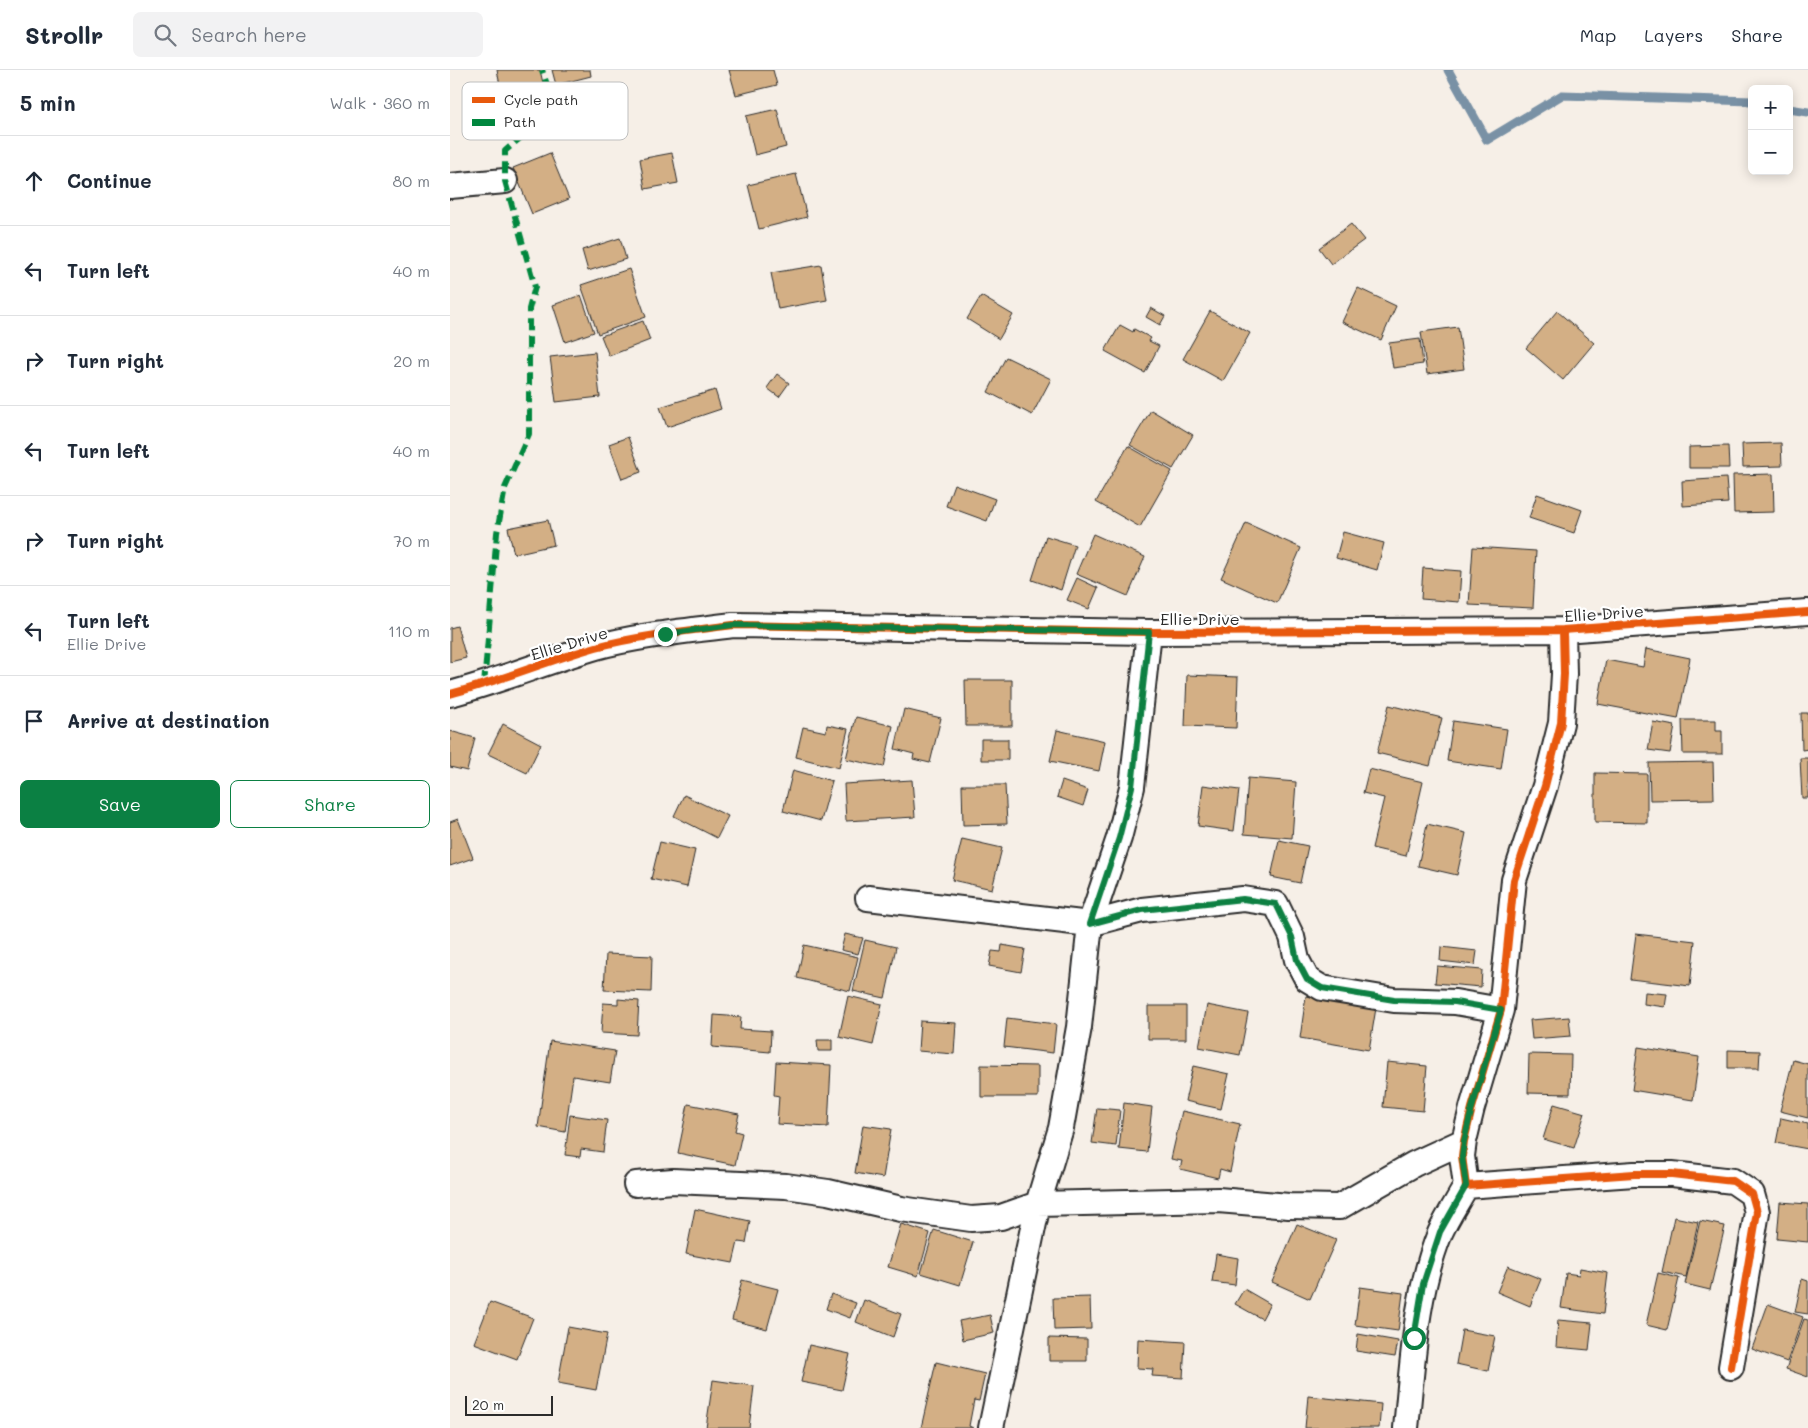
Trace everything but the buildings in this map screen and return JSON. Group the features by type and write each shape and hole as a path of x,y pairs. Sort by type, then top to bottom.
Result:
{"street":[{"path":"450,186 505,181"},
{"name":"Ellie Drive","path":"450,694 484,685 597,647 665,634 733,625 1149,632 1563,630 1808,612"},
{"path":"1406,1428 1414,1338 1423,1284 1440,1232 1466,1186 1462,1156 1464,1141 1474,1099 1501,1010 1514,880 1545,786 1561,723 1564,674 1563,630"},
{"path":"991,1428 1038,1204 1061,1128 1079,1027 1090,924 1119,838 1132,787 1149,632"},
{"path":"868,898 1090,924 1142,910 1243,899 1276,904 1292,937 1297,960 1307,979 1322,988 1394,1000 1455,1002 1501,1010"},
{"path":"636,1184 673,1181 786,1186 828,1192 901,1210 971,1219 1001,1217 1038,1204 1218,1200 1289,1206 1339,1207 1414,1164 1464,1141"},
{"path":"1466,1186 1634,1174 1663,1174 1733,1182 1752,1194 1757,1212 1731,1367"}],"waterway":[{"path":"1448,70 1487,140 1562,95 1748,101"},
{"path":"1793,110 1808,112"}],"marked path":[{"path":"542,70 546,82"},
{"path":"484,685 497,533 505,488 529,434 529,309 535,287 505,181 505,151 518,140"}],"cycle path":[{"path":"450,694 596,647 630,639 733,625 1149,632 1563,630 1808,612"},
{"path":"1563,630 1564,674 1561,723 1545,786 1514,880 1501,1010 1464,1141 1462,1156 1466,1186 1634,1174 1672,1174 1733,1181 1752,1194 1757,1212 1731,1367"}],"route":[{"path":"665,634 733,625 1149,632 1132,787 1119,838 1090,924 1142,910 1243,899 1276,904 1292,937 1297,960 1307,979 1322,988 1394,1000 1455,1002 1501,1010 1464,1141 1462,1156 1466,1186 1440,1232 1423,1284 1414,1338"}]}
